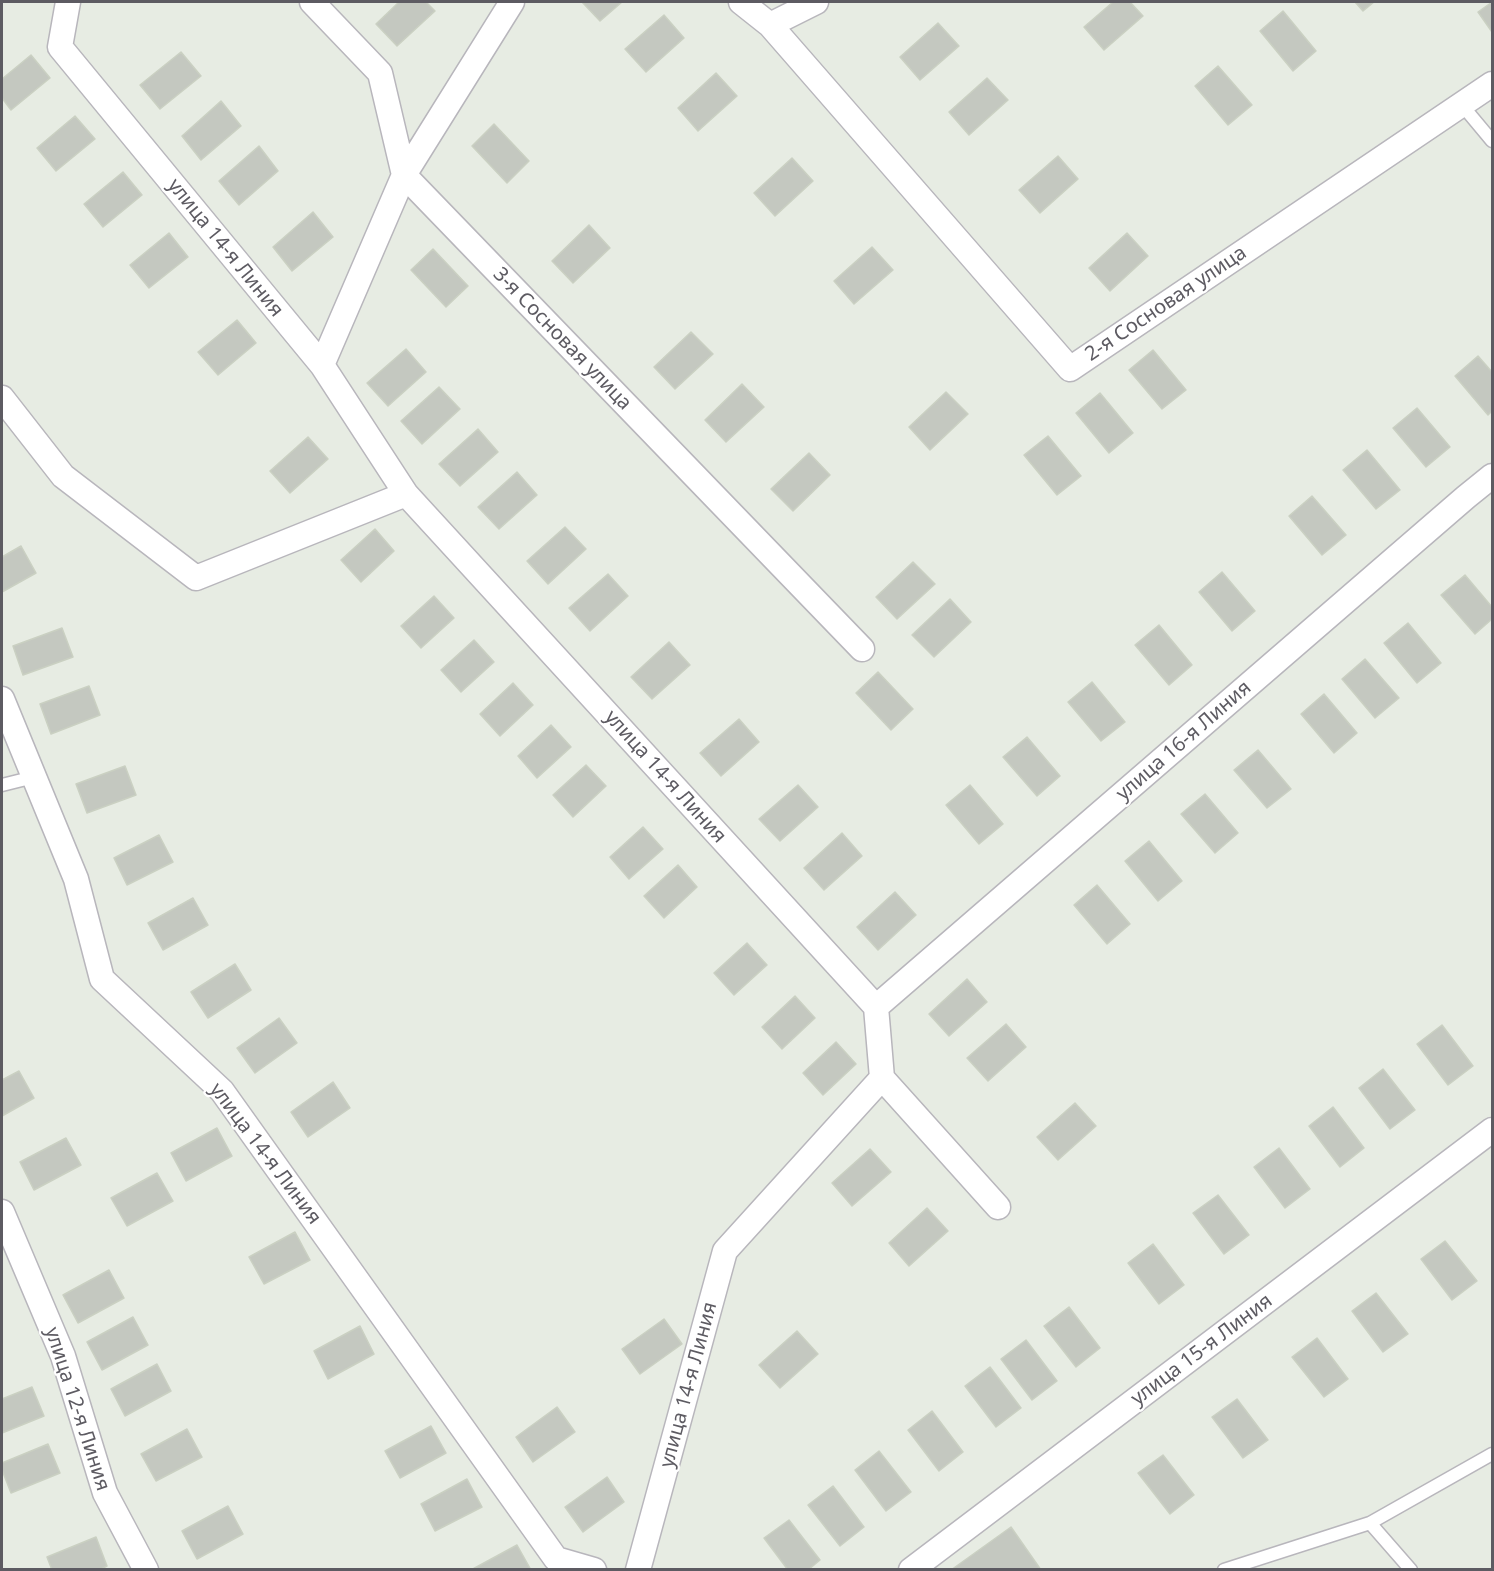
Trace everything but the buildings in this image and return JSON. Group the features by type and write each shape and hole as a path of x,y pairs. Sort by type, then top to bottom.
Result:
{"street":[{"name":"улица 14-я Линия","path":"68,2 60,47 322,365 406,494 876,1007"},
{"path":"312,2 380,73 404,175"},
{"path":"322,365 404,175 512,2"},
{"name":"2-я Сосновая улица","path":"741,2 770,25 1070,369 1492,84"},
{"path":"770,25 816,2"},
{"name":"3-я Сосновая улица","path":"404,175 862,649"},
{"path":"2,398 63,476 196,578 406,494"},
{"name":"улица 16-я Линия","path":"876,1007 1447,512 1492,476"},
{"name":"улица 14-я Линия","path":"2,699 76,879 102,980 222,1091 556,1559 594,1569"},
{"path":"876,1007 882,1078 998,1207"},
{"name":"улица 14-я Линия","path":"638,1569 725,1251 882,1078"},
{"name":"улица 15-я Линия","path":"911,1569 1492,1130"},
{"name":"улица 12-я Линия","path":"2,1212 63,1356 105,1493 146,1569"}],"lane":[{"path":"1462,105 1492,141"},
{"path":"2,784 34,777"},
{"path":"1224,1569 1370,1523 1492,1454"},
{"path":"1370,1523 1411,1569"}]}
